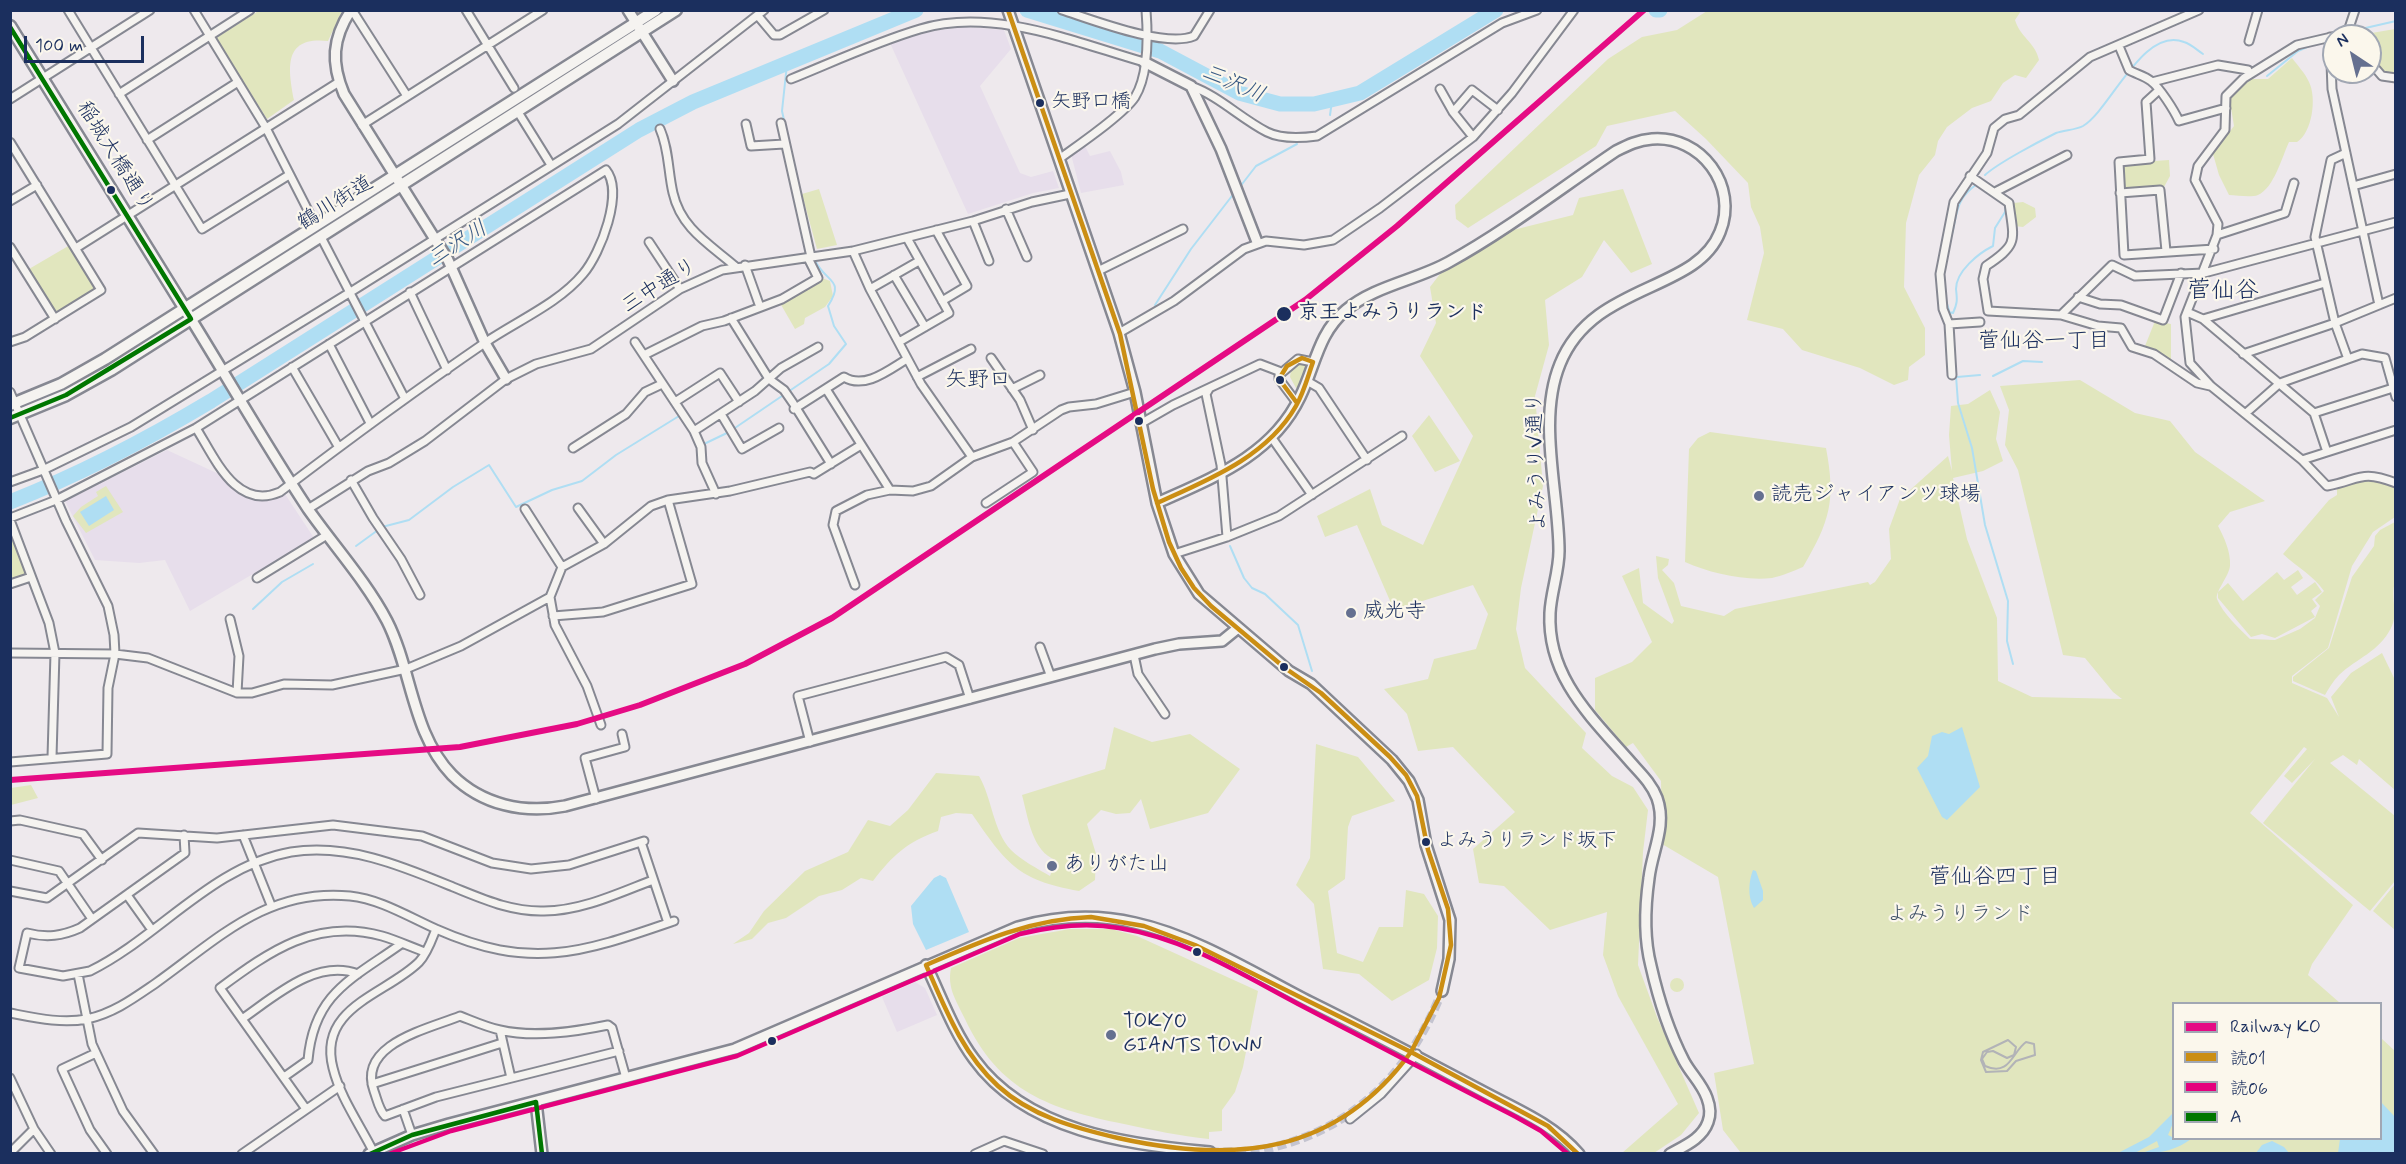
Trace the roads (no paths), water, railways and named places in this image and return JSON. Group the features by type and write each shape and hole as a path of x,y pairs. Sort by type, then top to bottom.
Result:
{"main road":[{"name":"鶴川街道","path":"13,404 86,370 656,10"},
{"name":"鶴川街道","path":"15,416 66,395 111,370 676,10"},
{"name":"稲城大橋通り","path":"10,26 191,319"}],"street":[{"path":"68,10 202,230 289,175"},
{"path":"10,99 150,10"},
{"path":"194,10 266,128 316,226"},
{"path":"119,94 250,10"},
{"path":"406,96 352,10 343,22 334,51 339,82 362,124 450,263 484,343 506,380"},
{"path":"466,10 514,88"},
{"path":"362,124 543,10"},
{"path":"628,10 673,81"},
{"path":"10,482 44,472 131,427 224,374 618,124 761,13 774,35 780,35 824,10"},
{"path":"1062,10 1148,36 1187,38 1194,36 1210,10"},
{"path":"1059,159 1134,99 1148,36 1146,10"},
{"path":"791,79 921,28 1011,19 1144,62 1191,86 1204,90 1268,133 1298,138 1317,136 1502,23 1538,10"},
{"path":"1119,333 1179,297 1236,253 1257,242 1304,245 1333,240 1421,178 1473,137 1498,110 1574,10"},
{"path":"1952,375 1941,258 1954,202 1987,153 1994,128 2005,119 2019,115 2090,57 2199,10"},
{"path":"2249,41 2258,10"},
{"path":"1011,19 1119,333 1135,392 1157,502 1174,554 1193,588 1289,671 1311,684 1392,760 1414,788 1426,844 1450,920 1449,959 1442,991"},
{"path":"2322,39 2297,45 2249,74 2226,96 2225,130 2198,166 2195,180 2218,224 2214,249 2187,312 2187,343 2190,363 2211,386 2302,460 2327,486 2362,475 2374,475 2396,483"},
{"path":"2119,46 2129,70 2152,81 2158,91 2172,104 2179,121 2226,108"},
{"path":"2152,81 2218,65 2248,70 2249,74"},
{"path":"147,140 238,82"},
{"path":"76,248 339,82"},
{"path":"2332,84 2379,305"},
{"path":"1191,86 1221,149 1257,242"},
{"path":"1440,89 1453,112 1473,137"},
{"path":"1453,112 1472,90 1498,110"},
{"path":"2158,91 2146,102 2150,159 2119,162 2124,255 2214,249"},
{"path":"518,112 551,165"},
{"path":"644,355 702,326 782,299 818,278 784,144 781,123"},
{"path":"746,124 751,146 784,144"},
{"path":"660,129 666,142 676,202 698,237 736,267"},
{"name":"よみうりV通り","path":"1157,502 1222,474 1248,458 1272,438 1298,403 1325,334 1347,309 1369,296 1451,261 1629,145 1654,139 1683,144 1704,158 1721,182 1724,217 1721,231 1712,248 1689,267 1613,304 1587,323 1570,344 1559,365 1551,407 1553,489 1559,548 1550,609 1552,647 1559,670 1575,697 1645,778 1656,796 1661,822 1648,879 1647,916 1650,962 1676,1042 1709,1104 1709,1119 1704,1130 1693,1141 1670,1154"},
{"path":"10,142 101,290 55,319 10,342"},
{"path":"2346,153 2331,160 2316,243 2335,323 2348,359"},
{"path":"1995,192 2067,154"},
{"path":"52,757 55,653 49,623 10,519 196,428 238,396 329,344 364,317 410,292 450,263 606,170 609,174 614,183 608,227 598,254 582,275 564,292 484,343 271,496 242,492 226,476 196,428"},
{"path":"2353,186 2396,174"},
{"path":"1970,176 2009,203 2012,243 2008,252 1986,266 1983,279 1988,311 2061,315 2098,326 2121,328 2132,346 2154,354 2197,383 2211,386"},
{"path":"2217,235 2285,213 2294,183"},
{"path":"10,201 36,184"},
{"path":"2120,193 2162,192 2166,251"},
{"name":"三中通り","path":"308,509 351,480 374,467 389,463 425,441 506,380 536,364 591,349 680,289 722,270 854,251 972,221 1006,209 1070,194"},
{"path":"1006,209 1027,257"},
{"path":"972,221 989,261"},
{"path":"2061,315 2112,265 2135,276 2204,273 2396,222"},
{"path":"936,230 967,286 942,301"},
{"path":"1098,270 1183,230"},
{"path":"321,237 405,399"},
{"path":"899,342 949,314 907,238"},
{"path":"649,242 680,289"},
{"path":"10,247 55,319"},
{"path":"854,251 870,289 917,377 972,457"},
{"path":"10,265 18,260"},
{"path":"870,289 919,261"},
{"path":"745,266 760,306"},
{"path":"2078,297 2100,303 2121,305 2163,320 2181,273"},
{"path":"894,275 925,327"},
{"path":"2203,319 2325,283"},
{"path":"410,292 447,370"},
{"path":"2243,354 2335,323 2396,298"},
{"path":"2187,312 2203,319 2314,413 2327,452"},
{"path":"730,318 769,379 784,390 831,464"},
{"path":"191,319 308,509 379,607 406,669 428,741 440,761 463,784 486,799 525,809 553,809 1134,655 1179,644 1221,641 1238,628"},
{"path":"1949,324 1980,322"},
{"path":"635,342 693,431 700,447 702,463 716,494"},
{"path":"329,344 370,423"},
{"path":"693,431 739,402 781,368 818,347"},
{"path":"917,377 971,349"},
{"path":"2246,413 2280,383 2362,354 2385,358 2396,397"},
{"path":"991,358 1012,388 1033,430"},
{"path":"794,409 844,377 850,381 873,379 907,359"},
{"path":"1298,403 1279,379 1281,372 1298,359 1313,362"},
{"path":"1140,424 1173,405 1260,364 1281,372"},
{"path":"292,367 338,446"},
{"path":"675,402 720,373 739,402"},
{"path":"1012,388 1040,375"},
{"path":"1307,381 1319,388 1366,460"},
{"path":"573,448 626,414 645,392 662,384"},
{"path":"2314,413 2393,388"},
{"path":"826,389 890,490"},
{"path":"1209,389 1206,394 1222,474 1227,537"},
{"path":"10,392 15,416 108,606 115,654 108,688 107,754 10,762"},
{"path":"855,585 836,536 833,518 836,511 867,495 890,490 913,491 931,486 972,457 1013,442 1069,407 1096,404 1135,392"},
{"path":"721,414 742,449 779,428"},
{"path":"2302,460 2396,430"},
{"path":"1174,554 1227,537 1279,516 1402,436"},
{"path":"1272,438 1312,495"},
{"path":"986,503 1033,472 1013,442"},
{"path":"601,725 587,686 553,616 550,597 562,567 570,560 604,544 651,507 668,501 716,494 810,472 814,474 861,445"},
{"path":"351,480 401,559 420,595"},
{"path":"553,616 603,612 692,584 668,501"},
{"path":"578,508 604,544"},
{"path":"525,509 562,567"},
{"path":"257,578 327,535"},
{"path":"10,584 32,577"},
{"path":"10,653 115,654 138,657 159,662 237,693 252,693 284,684 332,685 406,669 461,646 550,597"},
{"path":"230,619 239,657 237,693"},
{"path":"1040,647 1051,677"},
{"path":"1134,655 1138,674 1154,694 1165,714"},
{"path":"810,742 798,696 946,657 959,664 970,699"},
{"path":"596,799 585,758 625,747 622,734"},
{"path":"10,821 20,820 83,834 102,860"},
{"path":"10,891 47,898 138,833 217,838 333,825 422,836 492,863 531,869 569,865 642,841 653,880 671,922 598,946 547,955 495,950 470,944 376,903 352,896 309,896 271,905 247,918 132,999 105,1014 86,1019 63,1021 10,1013"},
{"path":"243,834 271,905"},
{"path":"184,835 185,853 92,919 64,935 48,937 27,933 19,968 63,976 78,975 103,965 220,881 255,863 291,852 350,852 376,858 492,903 545,912 573,908 653,880"},
{"path":"10,860 59,871 92,919"},
{"path":"127,895 152,930"},
{"path":"436,929 421,961 353,1007 340,1021 331,1048 333,1070 371,1152 412,1135 735,1049 996,935 1042,921 1077,917 1113,918 1172,934 1417,1054 1548,1126 1579,1154"},
{"path":"306,1109 220,988 270,951 309,936 332,932 382,936 425,952"},
{"path":"284,1077 308,1060 312,1032 324,1006 337,990 401,944"},
{"path":"926,965 966,1048 993,1082 1016,1101 1045,1117 1091,1132 1155,1146 1210,1152"},
{"path":"242,1019 308,977 339,970 358,974"},
{"path":"78,975 86,1019 96,1053 123,1111 154,1154"},
{"path":"619,1051 436,1097 383,1115 372,1084 375,1061 387,1046 460,1016 500,1030 546,1033 608,1025 612,1028 619,1051 626,1078"},
{"path":"500,1030 511,1078"},
{"path":"372,1084 502,1043"},
{"path":"96,1053 62,1069 90,1130 106,1153"},
{"path":"1350,1119 1382,1094 1417,1054"},
{"path":"10,1078 34,1130 51,1154"},
{"path":"242,1154 340,1086"},
{"path":"536,1102 542,1154"},
{"path":"403,1109 412,1135"},
{"path":"10,1153 34,1130"},
{"path":"975,1154 1004,1141 1043,1154"}],"water":[{"path":"106,496 114,510 89,526 80,512"},
{"path":"1962,727 1980,787 1947,820 1942,817 1917,768 1928,756 1932,736 1942,732 1949,734"},
{"path":"1753,870 1756,871 1763,891 1763,900 1754,908 1749,889"},
{"path":"940,875 946,878 969,932 926,950 913,924 911,906 934,878"},
{"path":"2382,1103 2395,1117 2395,1153 2338,1153 2340,1140 2382,1140"},
{"path":"2172,1114 2172,1125 2168,1135 2172,1137 2172,1140 2189,1140 2174,1149 2161,1152 2142,1153 2159,1147 2157,1141 2135,1153 2118,1153 2149,1137"},
{"path":"2272,1141 2284,1147 2289,1153 2256,1153 2262,1145"}],"waterway":[{"name":"三沢川","path":"10,502 113,456 211,401 639,130 693,102 916,10"},
{"name":"三沢川","path":"1027,10 1160,51 1239,93 1280,104 1314,104 1360,93 1496,10"},
{"path":"2382,24 2396,21"},
{"path":"1985,175 2056,133 2083,126 2094,117 2141,57 2155,46 2169,40 2184,42 2203,54"},
{"path":"2267,76 2298,51 2314,44"},
{"path":"704,444 729,432 829,364 846,344 834,326 828,306 833,297 834,285 815,260 782,111 787,64"},
{"path":"1330,115 1332,101"},
{"path":"1239,188 1256,166 1297,144"},
{"path":"1950,241 1960,203 1969,190 1977,184"},
{"path":"1977,185 1988,192"},
{"path":"1155,305 1191,249 1235,192"},
{"path":"1949,312 1953,313 1955,309 1957,282 1964,269 1981,253 1993,246 1995,228 2005,212 2006,203"},
{"path":"1945,297 1951,317"},
{"path":"1953,335 1958,403 1972,448 1985,525 2008,601 2007,641 2013,664"},
{"path":"1993,376 2023,361 2042,362"},
{"path":"1957,377 1980,375"},
{"path":"382,527 409,520 453,487 489,465 516,507 552,490 582,481 616,455 679,416 683,421"},
{"path":"356,546 378,530"},
{"path":"1230,546 1244,578 1252,588 1265,594 1298,625 1312,671"},
{"path":"253,609 282,582 313,564"}],"tunnel":[{"path":"1210,1152 1260,1150 1292,1142 1322,1130 1349,1114 1373,1095 1413,1048 1429,1021 1442,991"}],"railway":[{"path":"2008,1040 2016,1047 2014,1055 2007,1058 1993,1051 1987,1052 1982,1059 1985,1066 1993,1069 2005,1066 2026,1042 2034,1044 2035,1055 2016,1061 2007,1071 1986,1072 1981,1060 1983,1052 2008,1040"}],"rail line":[{"name":"KO","path":"10,780 460,747 577,724 640,705 745,664 832,618 1305,300 1397,226 1644,10"}],"place":[{"name":"矢野口橋","path":"1040,103"},
{"name":"京王よみうりランド","path":"1284,314"},
{"name":"読売ジャイアンツ球場","path":"1759,496"},
{"name":"威光寺","path":"1351,613"},
{"name":"よみうりランド坂下","path":"1426,842"},
{"name":"ありがた山","path":"1052,866"},
{"name":"TOKYO GIANTS TOWN","path":"1111,1035"}],"district":[{"name":"菅仙谷","path":"2223,292"},
{"name":"菅仙谷一丁目","path":"2044,342"},
{"name":"矢野口","path":"978,381"},
{"name":"菅仙谷四丁目","path":"1995,878"}],"park label":[{"name":"よみうりランド","path":"1960,916"}]}
